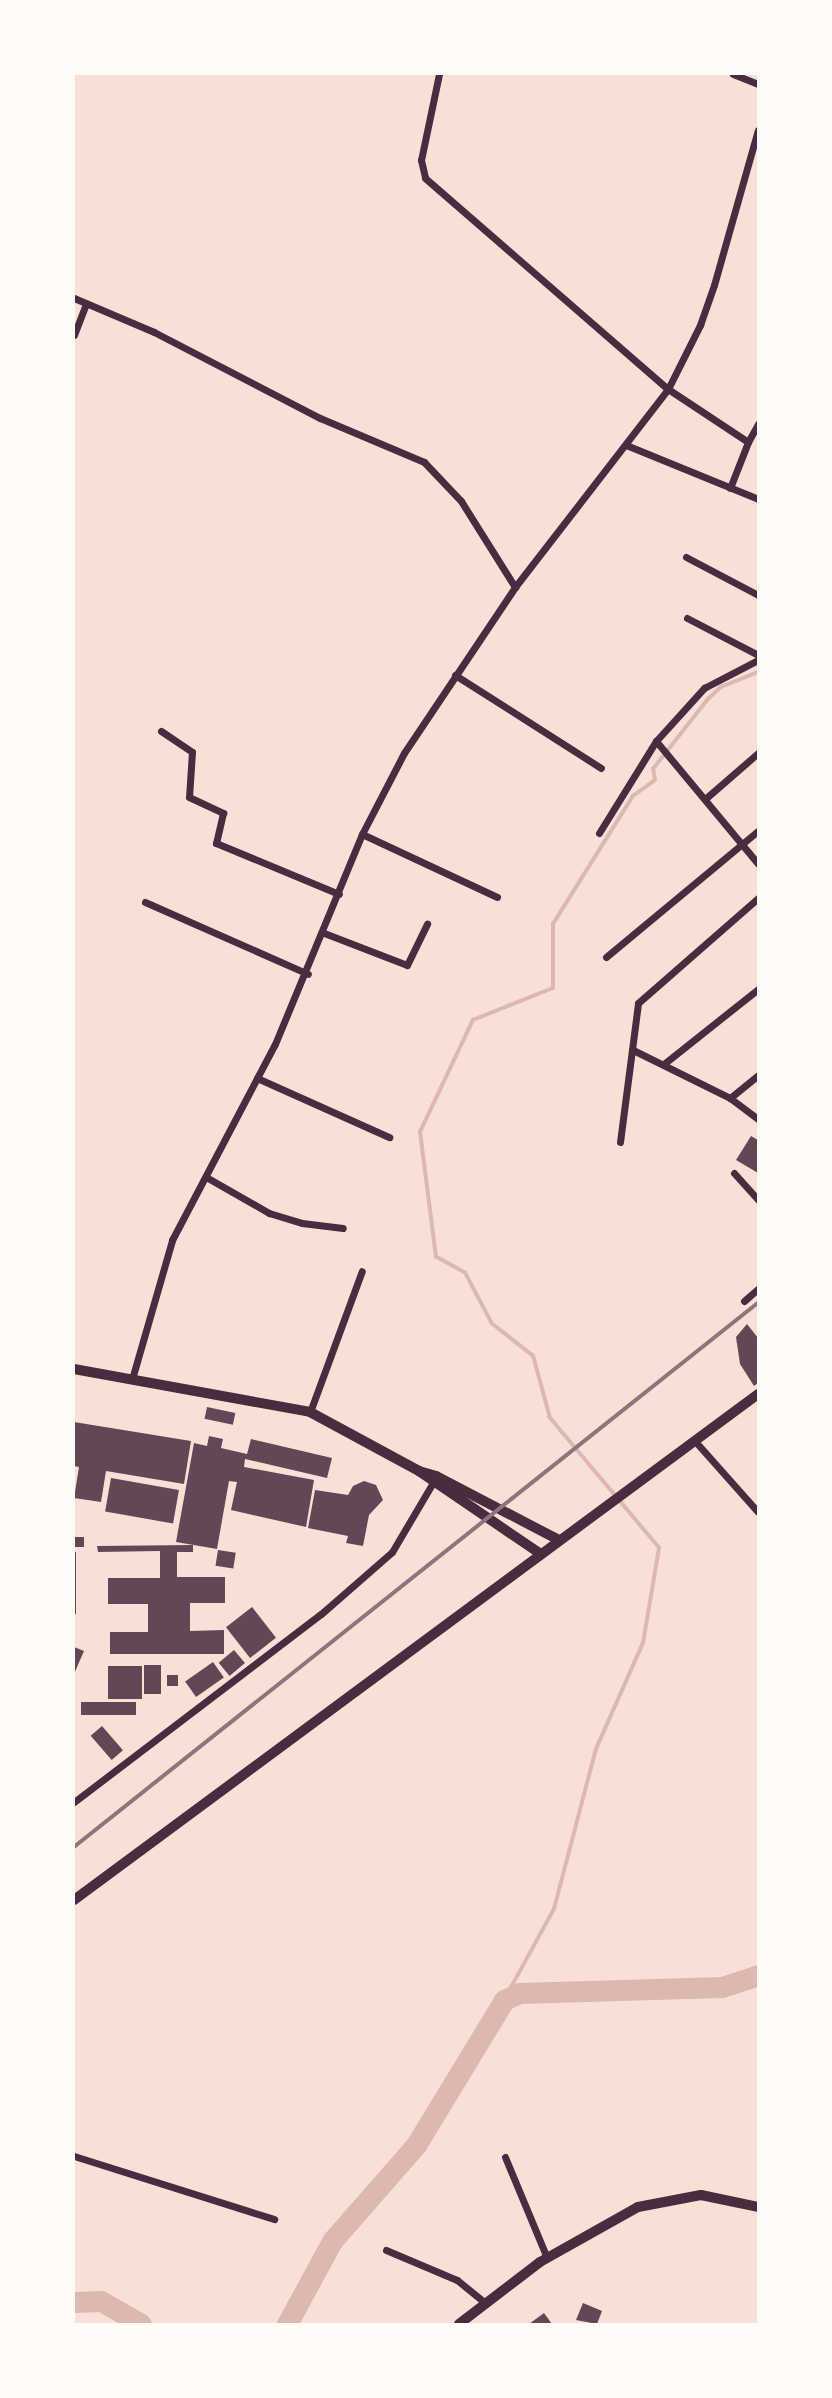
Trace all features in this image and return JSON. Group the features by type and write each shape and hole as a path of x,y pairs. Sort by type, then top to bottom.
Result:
{"main road":[{"path":"74,1369 310,1412 419,1471 436,1476 558,1539"},
{"path":"74,1900 498,1589 543,1550 631,1484 758,1394"},
{"path":"419,1471 432,1483 543,1550"},
{"path":"459,2325 547,2258 617,2216 661,2200 701,2195 758,2207"}],"street":[{"path":"439,74 426,124 420,164 423,174 668,389 748,442"},
{"path":"733,74 758,84"},
{"path":"132,1379 172,1240 308,974 362,834 404,753 515,587 668,389 707,305 758,134"},
{"path":"74,298 154,332 320,418 424,462 461,501 515,587"},
{"path":"74,335 86,303"},
{"path":"730,488 758,424"},
{"path":"626,446 758,499"},
{"path":"686,557 758,595"},
{"path":"687,618 758,658"},
{"path":"599,833 658,743 704,688 758,658"},
{"path":"455,675 601,768"},
{"path":"161,730 192,752 189,797 223,813 216,843 339,894"},
{"path":"658,743 758,864"},
{"path":"705,799 758,753"},
{"path":"606,957 758,831"},
{"path":"362,834 497,897"},
{"path":"620,1142 638,1003 758,898"},
{"path":"145,902 308,974"},
{"path":"324,933 408,965 427,925"},
{"path":"665,1063 758,989"},
{"path":"633,1050 665,1063 730,1098 758,1119"},
{"path":"730,1098 758,1075"},
{"path":"257,1078 389,1137"},
{"path":"734,1173 758,1200"},
{"path":"206,1177 277,1216 343,1228"},
{"path":"310,1412 362,1271"},
{"path":"744,1301 758,1289"},
{"path":"694,1440 758,1512"},
{"path":"74,1802 321,1614 392,1552 432,1483"},
{"path":"74,2156 274,2219"},
{"path":"505,2157 547,2258"},
{"path":"386,2250 457,2280 485,2303"}],"building":[{"path":"751,1136 758,1140 758,1173 736,1160"},
{"path":"747,1324 758,1338 758,1383 754,1386 740,1364 736,1337"},
{"path":"207,1407 235,1413 233,1425 205,1419"},
{"path":"74,1422 191,1441 184,1484 106,1471 101,1502 74,1498 79,1467 74,1466"},
{"path":"209,1436 223,1439 221,1448 247,1454 251,1439 332,1458 327,1478 245,1459 244,1467 314,1480 306,1527 231,1510 237,1482 229,1481 217,1549 176,1542 194,1443 207,1446"},
{"path":"111,1478 179,1490 173,1523 105,1511"},
{"path":"364,1481 376,1485 383,1500 369,1515 363,1546 346,1543 348,1536 308,1528 315,1490 348,1495 353,1486"},
{"path":"74,1537 84,1537 84,1547 74,1547"},
{"path":"193,1545 193,1552 177,1552 177,1577 225,1577 225,1603 190,1603 190,1631 224,1630 224,1654 110,1654 110,1632 148,1632 148,1604 108,1604 108,1578 160,1578 160,1551 98,1552 97,1546"},
{"path":"218,1550 236,1553 233,1569 215,1566"},
{"path":"74,1552 76,1552 74,1614"},
{"path":"252,1607 276,1638 250,1658 226,1627"},
{"path":"74,1647 84,1651 74,1674"},
{"path":"234,1650 245,1663 230,1676 219,1663"},
{"path":"213,1662 224,1678 196,1697 185,1682"},
{"path":"144,1665 161,1665 161,1694 144,1694"},
{"path":"108,1666 142,1666 142,1699 108,1699"},
{"path":"167,1675 178,1675 178,1686 167,1686"},
{"path":"81,1702 136,1702 136,1715 81,1715"},
{"path":"102,1726 123,1750 112,1760 91,1736"},
{"path":"583,2303 602,2311 597,2324 576,2320"},
{"path":"544,2313 552,2324 529,2324"}],"waterway":[{"path":"504,2000 554,1909 596,1749 643,1643 659,1548 550,1418 533,1356 492,1324 465,1273 436,1257 420,1132 473,1020 553,988 553,924 633,796 655,780 653,769 708,699 721,687 758,672"},
{"path":"287,2324 332,2241 416,2145 504,2000 520,1993 722,1987 758,1975"},
{"path":"74,2302 101,2301 141,2324"}],"railway":[{"path":"74,1847 758,1303"}]}
